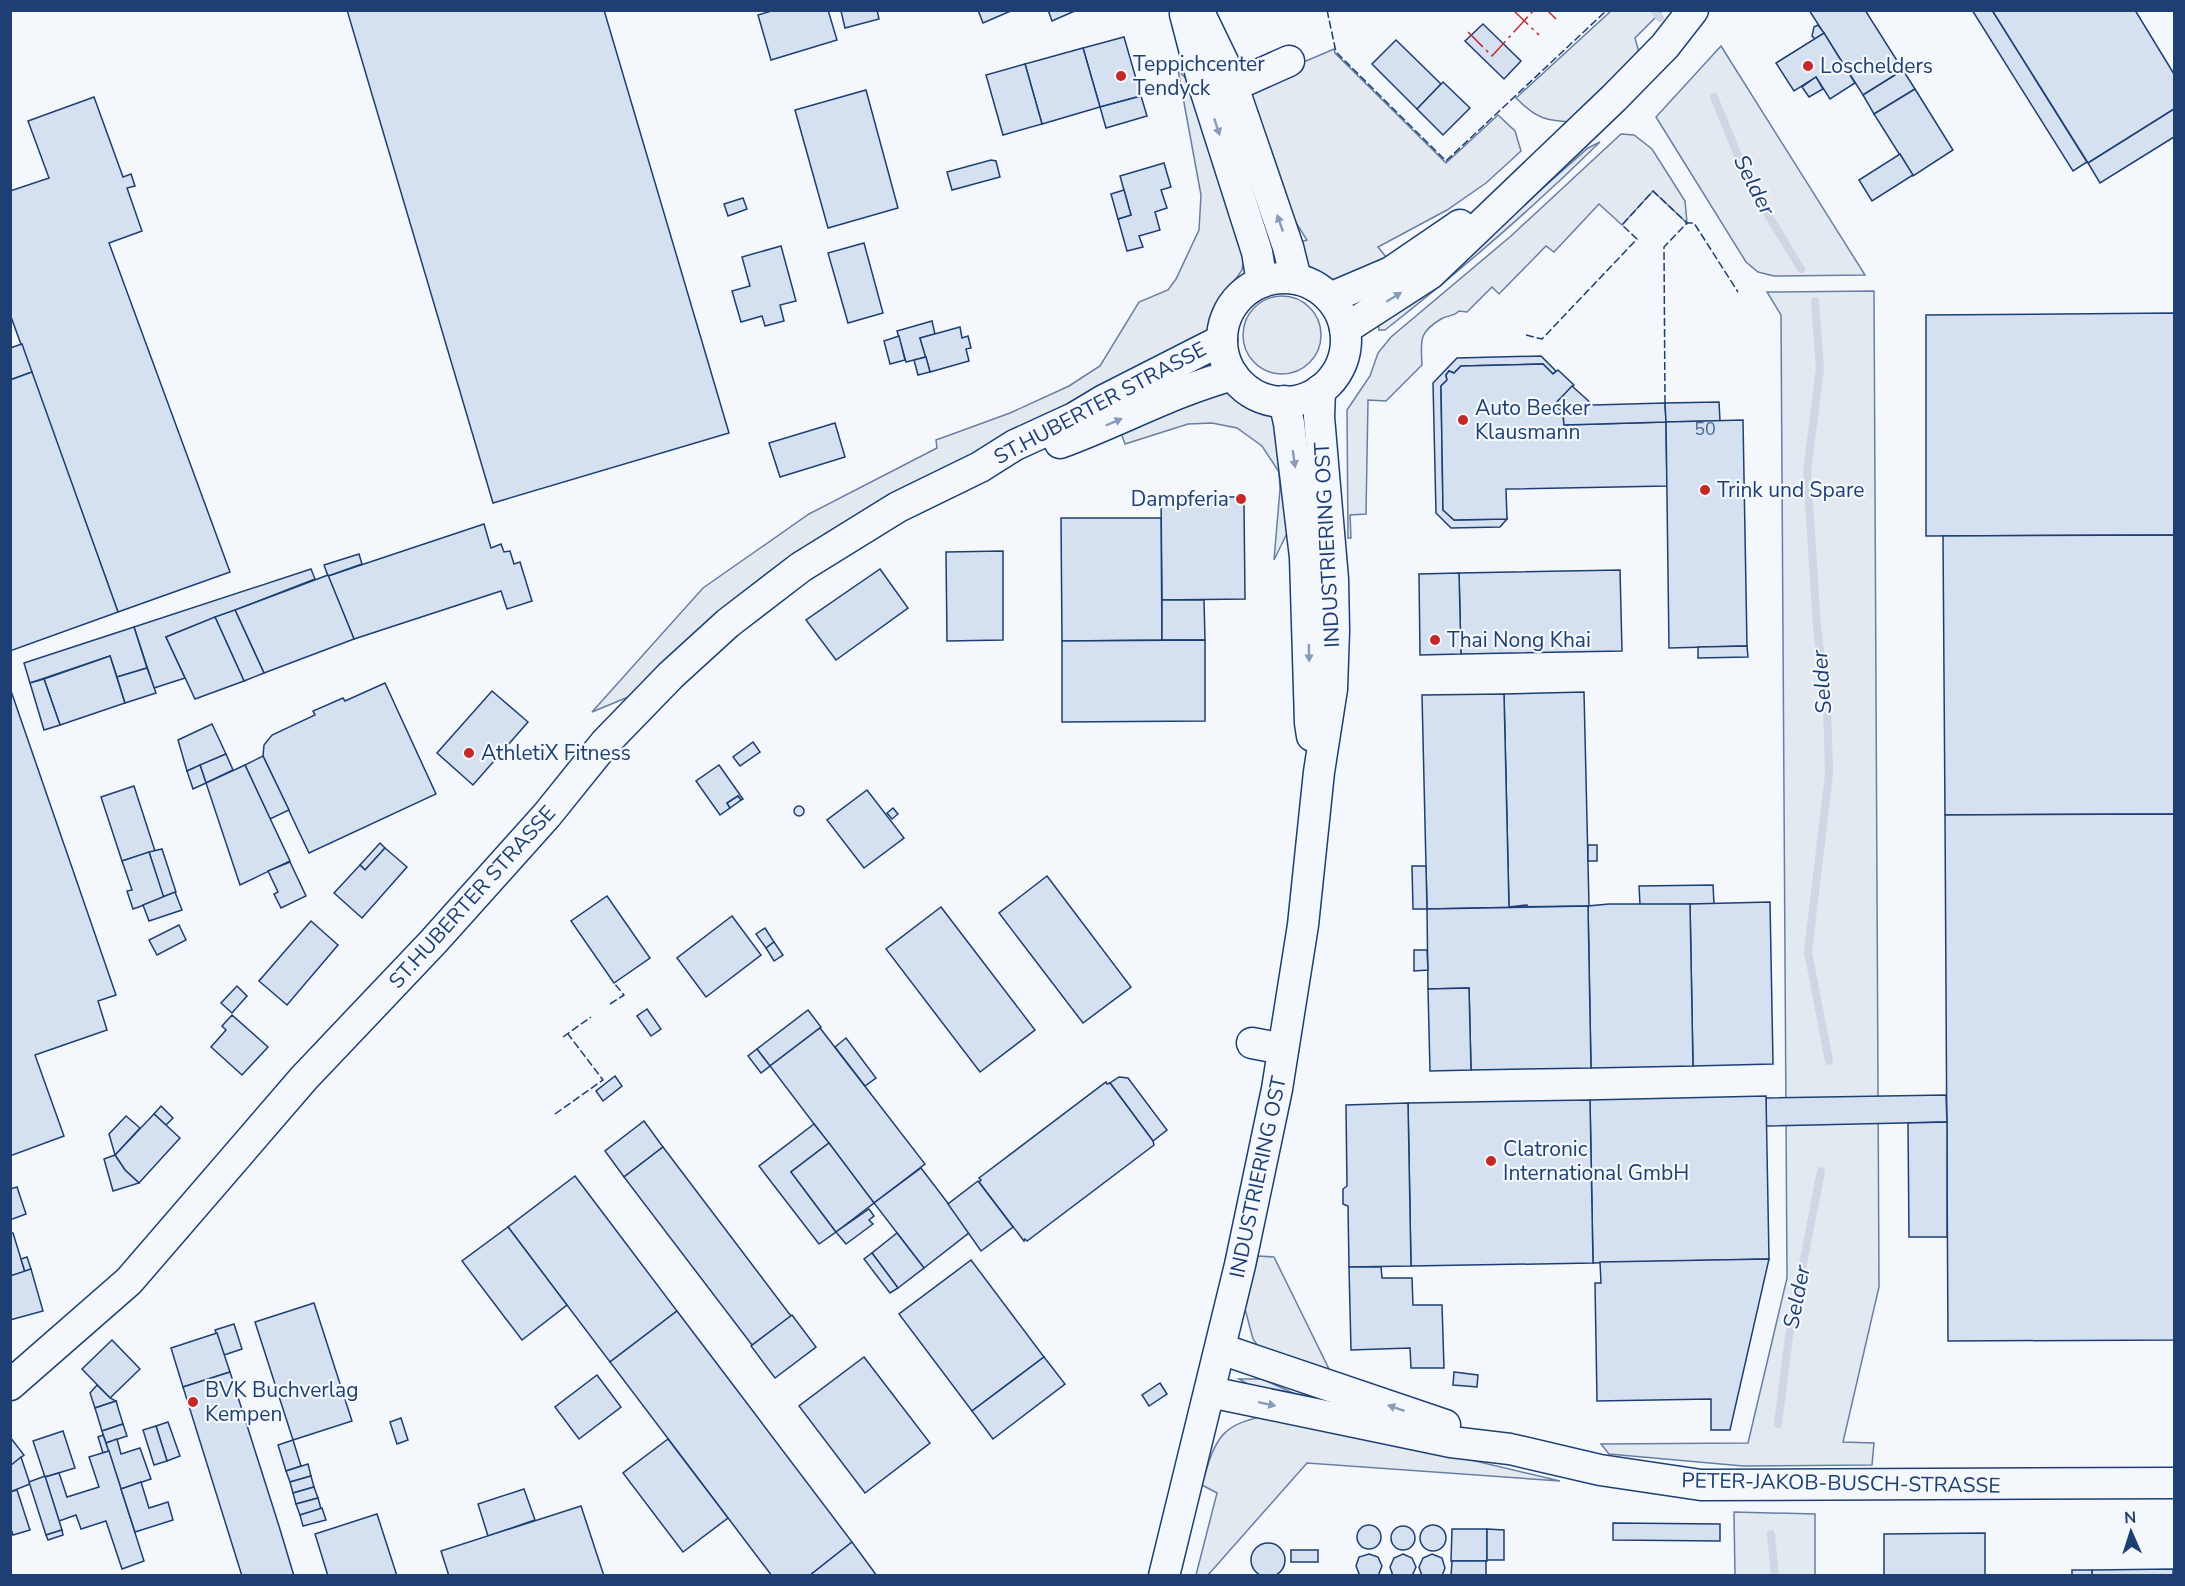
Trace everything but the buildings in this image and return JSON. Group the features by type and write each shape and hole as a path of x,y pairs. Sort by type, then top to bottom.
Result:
{"street":[{"path":"1184,10 1203,83 1257,252 1262,282"},
{"path":"1198,10 1228,72 1288,247 1296,279"},
{"path":"1345,328 1430,274 1537,173 1665,46 1693,10"},
{"path":"1233,86 1289,61"},
{"path":"1330,298 1391,272 1537,173"},
{"path":"1285,278 1296,279 1320,289 1336,307 1345,328 1344,356 1334,375 1320,390 1309,396 1284,401 1269,400 1243,386 1233,375 1223,352 1223,326 1237,299 1262,282 1285,278"},
{"name":"ST.HUBERTER STRASSE","path":"10,1385 129,1281 304,1078 434,941 547,815 605,743 671,675 728,623 801,567 898,507 980,467 1015,445 1074,418 1104,400 1222,340"},
{"name":"ST.HUBERTER STRASSE","path":"980,467 999,464 1094,430 1195,386 1233,375"},
{"name":"INDUSTRIERING OST","path":"1164,1575 1221,1349 1245,1243 1265,1046 1303,925 1319,772 1332,689 1334,631 1333,579 1319,417 1320,390"},
{"name":"INDUSTRIERING OST","path":"1284,401 1289,423 1305,557 1310,723 1319,772"},
{"name":"PETER-JAKOB-BUSCH-STRASSE","path":"1221,1349 1510,1449"},
{"name":"PETER-JAKOB-BUSCH-STRASSE","path":"1210,1392 1450,1442 1510,1449 1600,1470 1701,1485 2175,1483"}],"shaded area":[{"path":"1611,11 1662,11 1635,38 1640,56 1575,122 1542,118 1516,98"},
{"path":"1721,46 1865,275 1774,276 1758,272 1746,262 1656,117"},
{"path":"1334,49 1335,53 1446,163 1498,115 1515,131 1521,151 1486,183 1447,210 1378,247 1391,263 1358,278 1331,280 1305,267 1295,244 1307,240 1293,218 1252,96 1257,82"},
{"path":"1178,70 1196,89 1244,259 1242,270 1218,305 1211,330 887,499 633,695 592,712 703,588 809,514 937,448 936,440 1010,413 1069,386 1100,366 1139,302 1168,290 1176,279 1199,230 1201,195"},
{"path":"1621,134 1634,135 1652,149 1685,201 1687,223 1653,191 1622,225 1599,204 1554,252 1546,246 1499,294 1492,287 1467,312 1459,311 1441,319 1428,329 1422,338 1422,365 1386,401 1368,400 1366,514 1350,515 1351,538 1348,538 1347,410 1370,376 1378,353 1391,337 1511,236"},
{"path":"1600,142 1468,262 1385,330 1379,330 1378,320 1482,242 1588,148"},
{"path":"1874,291 1879,1287 1843,1442 1874,1443 1872,1465 1743,1466 1609,1454 1601,1444 1748,1443 1787,1278 1781,315 1767,292"},
{"path":"1282,296 1297,299 1309,308 1318,320 1321,335 1318,350 1309,362 1297,371 1282,374 1267,371 1255,362 1246,350 1243,335 1246,320 1255,308 1267,299"},
{"path":"1224,389 1244,396 1273,415 1294,519 1274,560 1280,489 1279,472 1262,446 1237,428 1212,423 1188,424 1125,444 1120,430"},
{"path":"1258,1256 1274,1257 1329,1369 1262,1352 1253,1339 1245,1309"},
{"path":"1239,1379 1262,1379 1304,1398 1261,1392"},
{"path":"1276,1414 1560,1481 1307,1463 1208,1575 1196,1575 1217,1493 1202,1485 1217,1443 1232,1427"},
{"path":"1734,1512 1815,1514 1815,1575 1735,1575"}],"waterway":[{"name":"Selder","path":"1654,10 1660,18"},
{"name":"Selder","path":"1714,97 1750,185 1801,269"},
{"name":"Selder","path":"1815,301 1820,369 1807,472 1817,627 1827,704 1829,774 1808,952 1829,1061"},
{"name":"Selder","path":"1778,1424 1789,1337 1821,1171"},
{"name":"Selder","path":"1771,1534 1775,1576"}],"fence":[{"path":"1327,10 1336,52 1446,161 1607,10"},
{"path":"1526,335 1542,339 1637,239 1622,225 1653,191 1687,223"},
{"path":"1665,403 1664,247 1687,223 1694,223 1738,292"},
{"path":"610,1004 624,995 614,983"},
{"path":"563,1037 591,1017"},
{"path":"555,1114 603,1080 568,1034"}],"power":[{"path":"1513,10 1539,35"},
{"path":"1468,32 1492,56 1534,10"},
{"path":"1547,10 1556,19"}],"place":[{"name":"Loschelders","path":"1808,66"},
{"name":"Teppichcenter Tendyck","path":"1121,76"},
{"name":"Auto Becker Klausmann","path":"1463,420"},
{"name":"Trink und Spare","path":"1705,490"},
{"name":"Dampferia","path":"1241,499"},
{"name":"Thai Nong Khai","path":"1435,640"},
{"name":"AthletiX Fitness","path":"469,753"},
{"name":"Clatronic International GmbH","path":"1491,1161"},
{"name":"BVK Buchverlag Kempen","path":"193,1402"}]}
